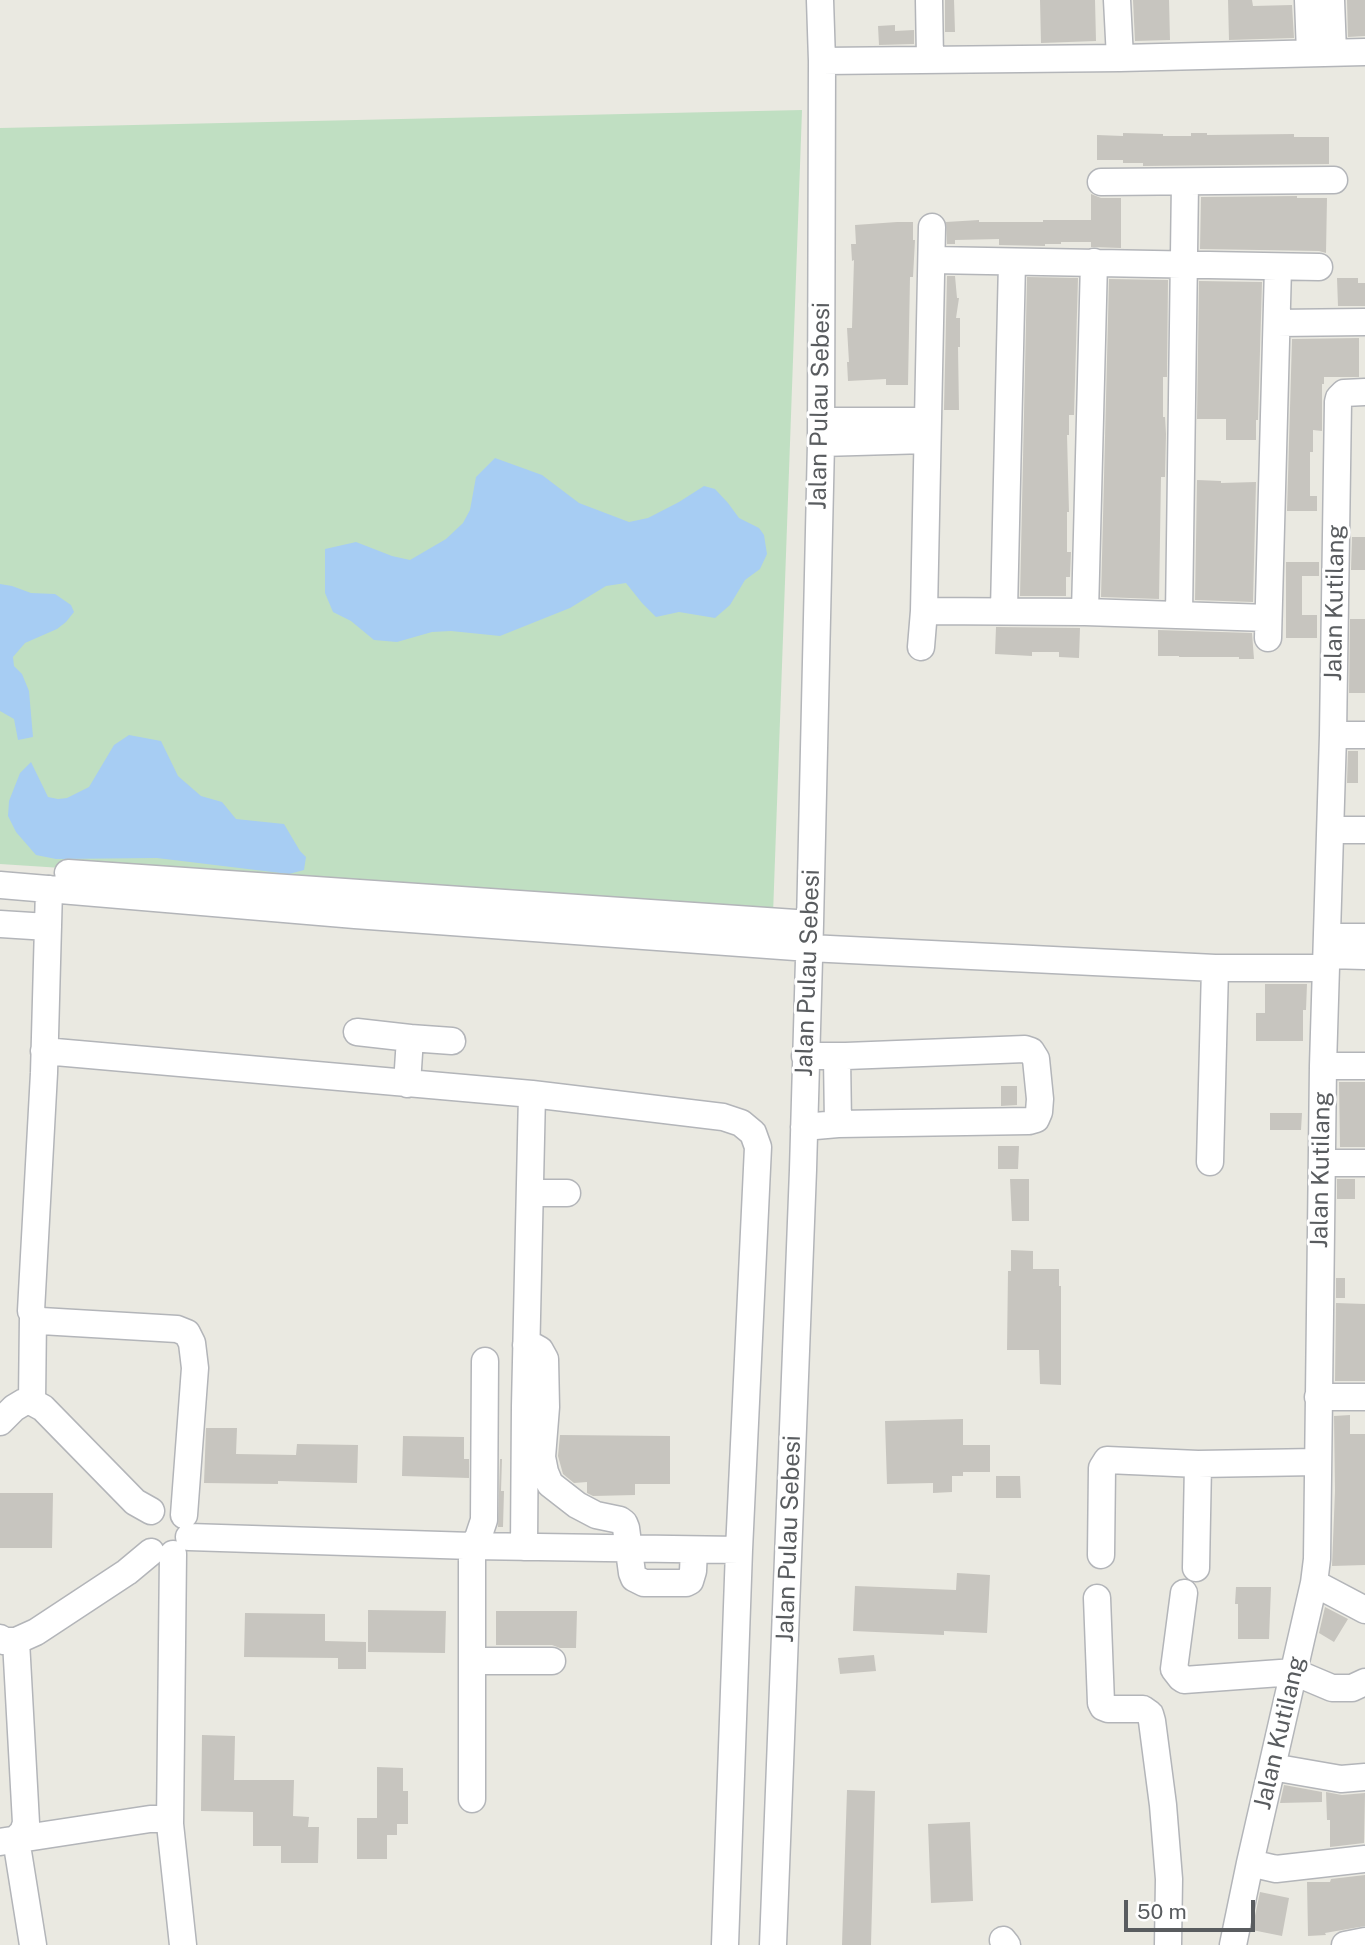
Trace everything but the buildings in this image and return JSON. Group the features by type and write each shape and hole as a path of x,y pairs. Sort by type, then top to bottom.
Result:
{"street":[{"name":"Jalan Pulau Sebesi","path":"773,1945 809,936 821,432 820,0"},
{"path":"929,0 930,59"},
{"path":"1117,0 1120,58"},
{"path":"1308,0 1321,53"},
{"path":"1321,53 1331,0"},
{"path":"822,61 1365,52"},
{"path":"1101,182 1334,180"},
{"path":"1180,615 1185,182"},
{"path":"921,648 932,226"},
{"path":"932,260 1319,267"},
{"path":"1004,610 1012,262"},
{"path":"1085,612 1094,262"},
{"path":"924,611 1004,610 1180,615 1268,628 1278,267"},
{"path":"1277,323 1365,322"},
{"name":"Jalan Kutilang","path":"1242,1942 1250,1863 1314,1583 1317,1559 1323,1066 1331,830 1338,402 1341,395 1357,392"},
{"path":"821,432 927,431"},
{"path":"1333,735 1365,735"},
{"path":"1331,830 1365,830"},
{"path":"0,868 1215,968 1326,954 1365,956"},
{"path":"0,885 341,914 809,936"},
{"path":"32,1402 31,1304 49,889"},
{"path":"0,923 48,927"},
{"path":"1326,954 1365,937"},
{"path":"1210,1163 1215,968"},
{"path":"357,1032 452,1041"},
{"path":"407,1084 410,1038"},
{"path":"804,1127 1030,1121 1035,1119 1039,1112 1040,1099 1036,1059 1031,1051 1025,1048 806,1056"},
{"path":"44,1051 532,1094 723,1117 741,1123 753,1133 758,1147 739,1550 725,1945"},
{"path":"837,1056 838,1124"},
{"path":"1323,1066 1365,1066"},
{"path":"532,1094 526,1345 545,1472 550,1484 577,1505 597,1515 624,1523 629,1548"},
{"path":"1322,1163 1365,1163"},
{"path":"530,1193 567,1193"},
{"path":"8,1841 23,1832 26,1823 8,1640 36,1632 174,1540 195,1368 192,1343 187,1332 177,1329 41,1321 33,1316"},
{"path":"472,1799 472,1546 484,1520 485,1361"},
{"path":"1318,1397 1365,1398"},
{"path":"0,1422 24,1402 32,1402 43,1408 135,1502 151,1511"},
{"path":"524,1547 535,1406"},
{"path":"1101,1555 1102,1468 1107,1461 1198,1464 1317,1462"},
{"path":"1196,1568 1198,1464"},
{"path":"183,1945 170,1824 174,1540 175,1508 158,1507 151,1511 145,1517 141,1531 143,1542 174,1540 739,1550"},
{"path":"1314,1583 1365,1610"},
{"path":"1184,1593 1174,1669 1181,1678 1294,1672 1332,1688 1352,1688 1365,1682"},
{"path":"1097,1598 1101,1703 1108,1709 1143,1709 1150,1714 1152,1721 1169,1879 1168,1945"},
{"path":"472,1661 552,1661"},
{"path":"1272,1767 1341,1779 1365,1777"},
{"path":"8,1841 150,1819 163,1819 170,1824"},
{"path":"8,1841 33,1945"},
{"path":"1250,1863 1276,1869 1365,1858"},
{"path":"1345,1945 1365,1941"}],"green space":[{"path":"802,110 773,914 0,864 0,128"}],"water":[{"path":"495,458 542,475 579,503 629,522 648,518 704,486 715,489 739,518 759,528 764,535 767,554 760,569 745,580 730,605 715,618 679,612 656,617 626,583 606,586 570,608 500,636 451,631 432,632 397,642 374,640 351,621 333,612 325,593 325,549 356,542 410,560 446,539 463,523 470,510 476,477"},
{"path":"0,584 31,593 55,594 71,605 74,612 57,629 25,643 13,657 14,666 22,674 29,691 33,737 18,740 14,719 0,711"},
{"path":"129,735 161,741 178,776 201,796 222,802 236,819 284,824 306,857 304,870 289,874 157,858 56,859 36,855 16,832 8,816 9,801 20,773 31,762 48,797 67,798 89,787 114,745"}]}
